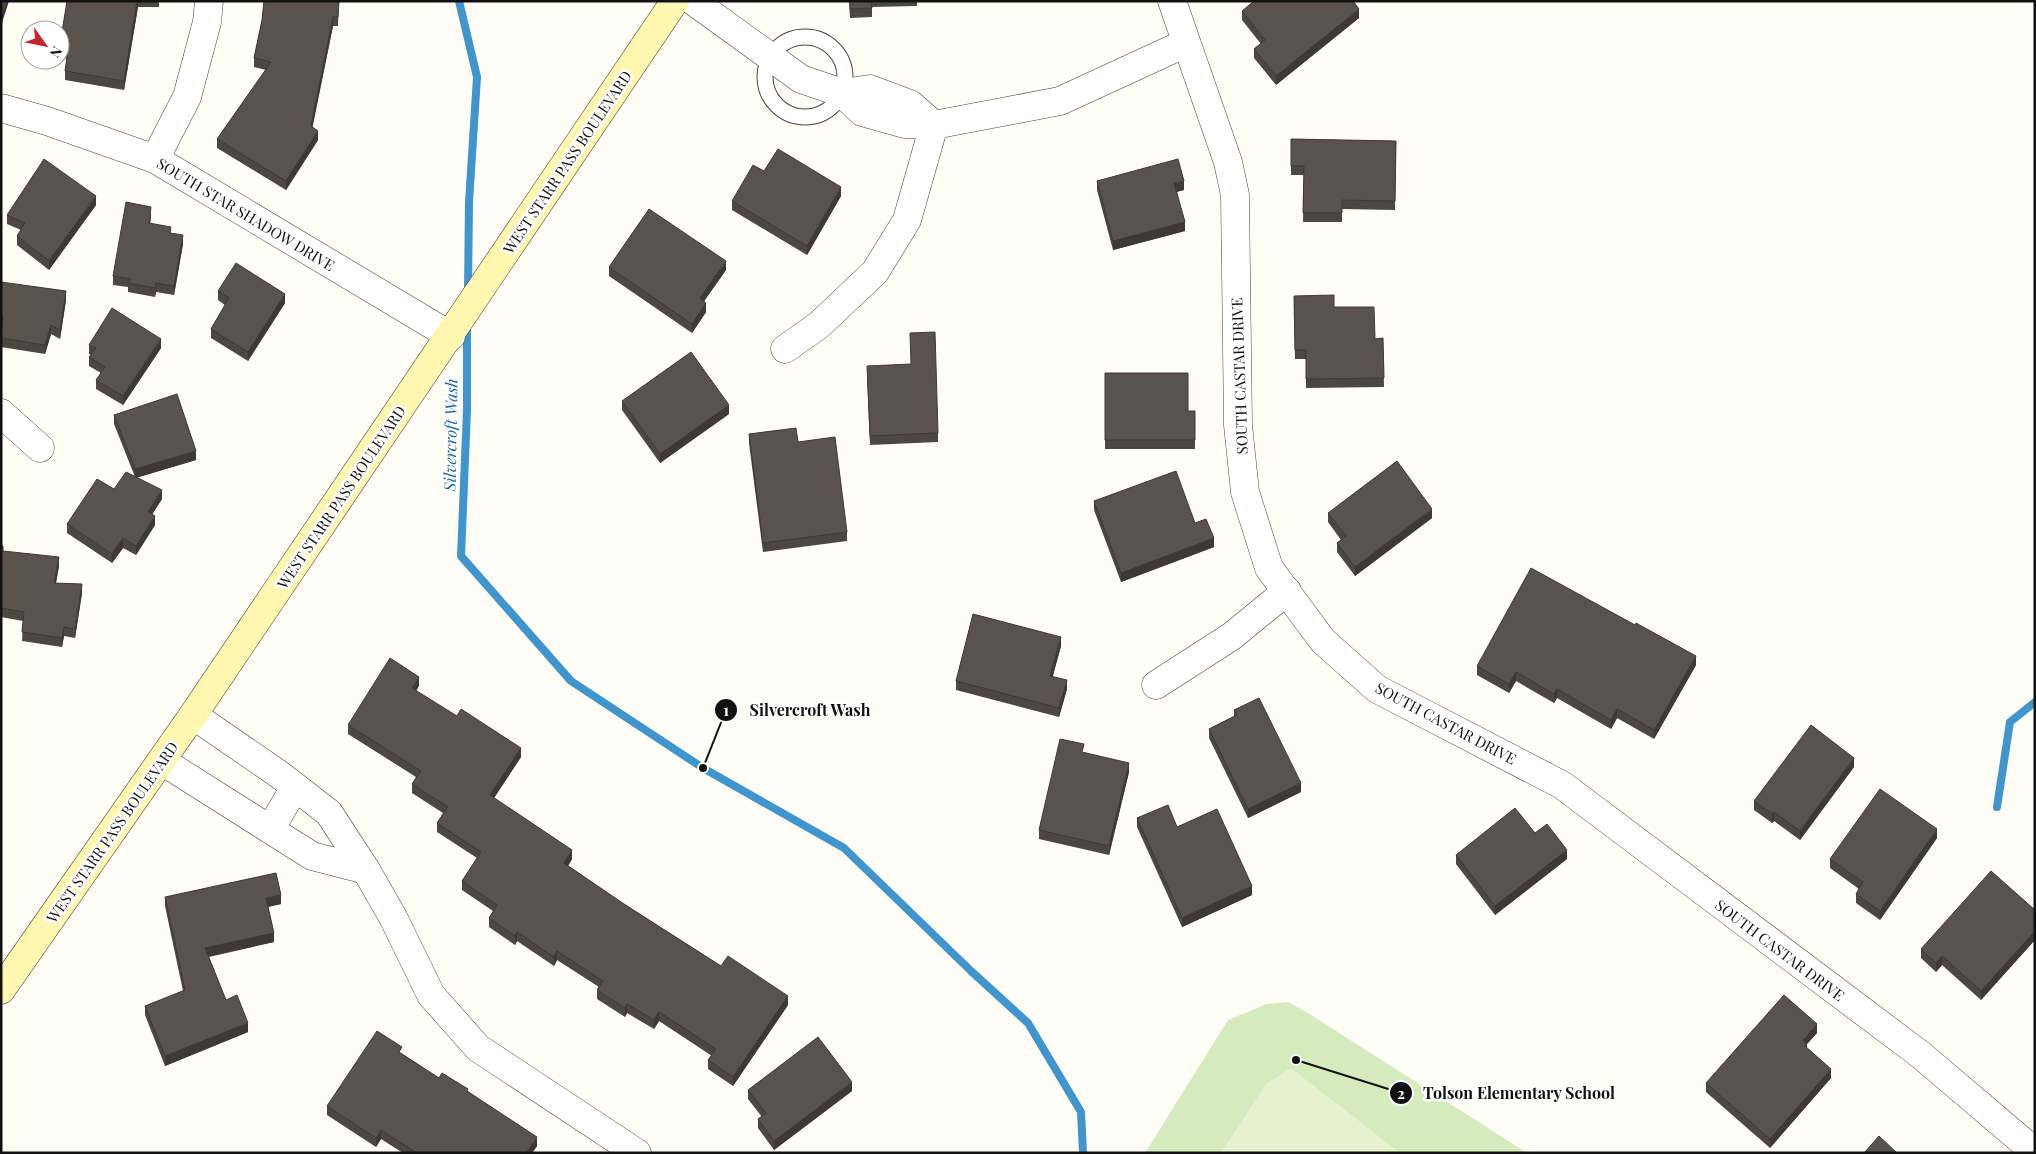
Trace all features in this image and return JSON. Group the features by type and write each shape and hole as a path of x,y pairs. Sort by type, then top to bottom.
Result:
{"street":[{"path":"155,159 187,97 207,22 209,1"},
{"name":"WEST STARR PASS BOULEVARD","path":"1,990 162,761 676,1"},
{"path":"693,1 800,80 842,94 862,112 905,124 934,125 1060,101 1186,43"},
{"name":"SOUTH CASTAR DRIVE","path":"1172,1 1228,162 1235,195 1238,425 1245,492 1269,568 1323,641 1377,689 1562,785 1921,1055 2035,1152"},
{"name":"SOUTH STAR SHADOW DRIVE","path":"1,108 47,121 155,159 450,336"},
{"path":"785,349 819,324 875,272 906,220 934,125"},
{"path":"1,413 40,448"},
{"path":"1156,685 1232,636 1287,591"},
{"path":"193,715 329,813 366,870 394,919 431,994 478,1048 637,1153"},
{"path":"162,761 312,856 366,870"},
{"path":"270,828 295,787"}],"lane":[{"path":"800,38 813,38 825,42 835,50 842,61 846,74 842,94 830,110 817,116 804,118 791,115 780,109 771,99 766,86 765,73 770,58 776,49 787,42 800,38"}],"green space":[{"path":"1288,1002 1527,1153 1145,1153 1228,1020 1267,1004"},
{"path":"1291,1068 1400,1153 1221,1153 1266,1084"}],"building":[{"path":"1,1 6,1 1,17"},
{"path":"67,1 137,1 124,81 65,71 70,70 70,20 64,20"},
{"path":"264,1 339,1 338,17 333,17 311,126 318,131 286,181 217,139 271,62 254,58"},
{"path":"850,1 871,1 872,8 850,9"},
{"path":"1254,1 1353,1 1359,9 1276,76 1254,49 1265,40 1242,11"},
{"path":"1291,139 1396,141 1395,201 1342,200 1342,213 1303,213 1304,166 1291,166"},
{"path":"778,149 841,187 807,246 732,201 753,165 764,171"},
{"path":"44,159 96,196 49,261 17,236 25,223 7,215"},
{"path":"1178,159 1184,181 1174,183 1185,222 1113,241 1097,181"},
{"path":"126,202 151,207 149,223 171,227 170,233 183,235 174,286 156,283 155,288 128,283 131,279 113,276"},
{"path":"649,209 726,261 700,298 706,303 692,324 609,267"},
{"path":"236,263 285,294 248,352 211,329 229,298 218,291"},
{"path":"1,282 66,291 60,330 51,325 45,345 1,338 3,316 1,316"},
{"path":"1334,295 1334,307 1374,307 1375,339 1383,338 1384,378 1306,379 1306,350 1295,350 1294,296"},
{"path":"112,308 161,339 123,396 96,380 105,367 89,357 96,348 89,345"},
{"path":"935,332 938,433 870,436 867,366 911,364 910,333"},
{"path":"691,352 729,405 660,454 622,401"},
{"path":"1105,373 1188,373 1188,411 1195,411 1195,440 1105,440"},
{"path":"177,394 196,451 135,469 114,415"},
{"path":"796,428 798,442 835,437 847,532 763,543 749,434"},
{"path":"1397,461 1432,509 1355,567 1337,543 1346,536 1328,513"},
{"path":"1176,471 1195,523 1206,519 1214,538 1121,573 1094,501"},
{"path":"126,472 162,490 148,512 155,516 136,546 123,538 112,554 67,524 97,479 114,489"},
{"path":"1,545 3,546 3,551 59,557 54,583 82,584 75,629 64,627 62,638 22,632 24,612 1,608"},
{"path":"1531,568 1696,656 1654,730 1617,709 1611,720 1557,689 1554,694 1516,672 1509,684 1477,666"},
{"path":"973,614 1061,637 1050,676 1067,680 1059,708 956,681"},
{"path":"390,658 419,677 412,688 457,716 461,709 521,748 490,795 572,850 564,863 721,966 728,956 788,996 733,1077 708,1060 716,1049 659,1012 654,1020 627,1004 625,1008 597,990 603,981 557,951 554,957 517,932 515,936 489,918 497,905 462,881 481,852 437,823 448,807 412,784 421,771 348,725"},
{"path":"1259,698 1301,783 1248,809 1209,729 1237,715 1234,710"},
{"path":"1811,725 1854,758 1800,831 1774,812 1772,814 1754,801"},
{"path":"1060,739 1084,744 1082,752 1129,763 1109,846 1039,830"},
{"path":"1880,789 1937,829 1880,911 1856,894 1863,882 1830,859"},
{"path":"1168,805 1177,827 1217,809 1252,886 1182,918 1137,818"},
{"path":"1515,808 1535,833 1547,824 1567,850 1495,906 1456,855"},
{"path":"1991,871 2035,910 2035,931 1981,991 1942,956 1936,963 1921,949"},
{"path":"276,873 281,895 266,898 274,933 205,948 226,1000 237,995 248,1023 165,1056 145,1006 185,990 165,897"},
{"path":"1784,995 1817,1024 1803,1040 1807,1044 1805,1046 1831,1069 1770,1139 1706,1083"},
{"path":"377,1031 402,1047 399,1052 439,1078 442,1073 468,1089 467,1091 537,1137 528,1153 417,1153 381,1130 376,1138 327,1106"},
{"path":"818,1037 852,1082 774,1141 758,1119 766,1113 748,1090"},
{"path":"1879,1136 1897,1153 1864,1153"}],"waterway":[{"name":"Silvercroft Wash","path":"459,1 477,77 469,202 468,292"},
{"name":"Silvercroft Wash","path":"467,323 467,410 461,556 571,681 703,768 844,848 971,971 1028,1023 1081,1112 1083,1153"},
{"path":"1997,807 2010,722 2035,702"}],"place":[{"name":"Silvercroft Wash","path":"703,768"},
{"name":"Tolson Elementary School","path":"1296,1060"}]}
